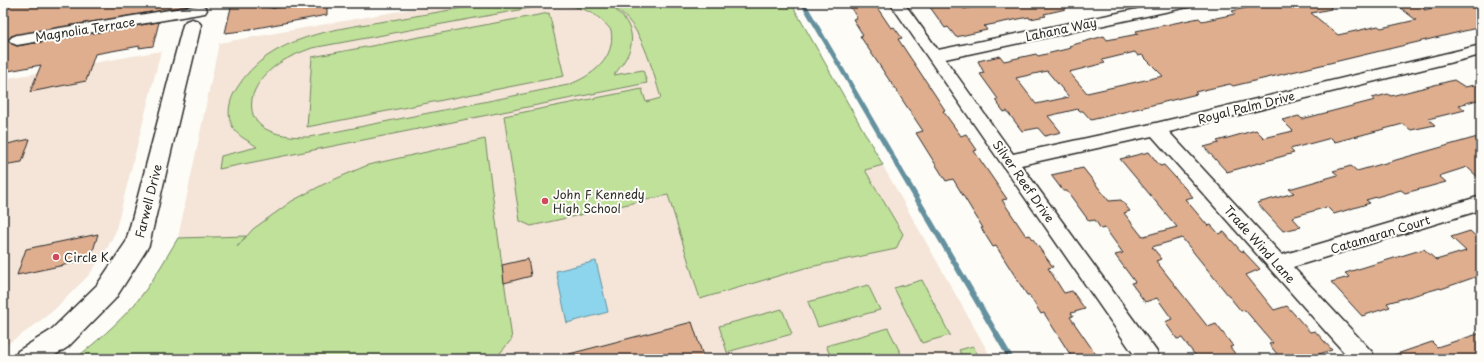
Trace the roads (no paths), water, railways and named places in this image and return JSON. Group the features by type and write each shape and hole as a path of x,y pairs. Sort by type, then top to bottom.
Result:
{"street":[{"name":"Silver Reef Drive","path":"897,3 1149,359"},
{"name":"Lahana Way","path":"935,56 1188,3"},
{"name":"Magnolia Terrace","path":"17,40 198,13"},
{"name":"Farwell Drive","path":"27,359 59,339 106,292 137,245 198,13"},
{"name":"Royal Palm Drive","path":"1010,161 1156,129 1481,50"},
{"name":"Trade Wind Lane","path":"1156,129 1364,359"},
{"name":"Catamaran Court","path":"1278,264 1481,203"}],"water":[{"path":"596,261 608,312 567,323 556,271"}],"waterway":[{"path":"803,3 897,164"},
{"path":"896,163 1011,359"}],"place":[{"name":"John F Kennedy High School","path":"545,201"},
{"name":"Circle K","path":"56,257"}]}
